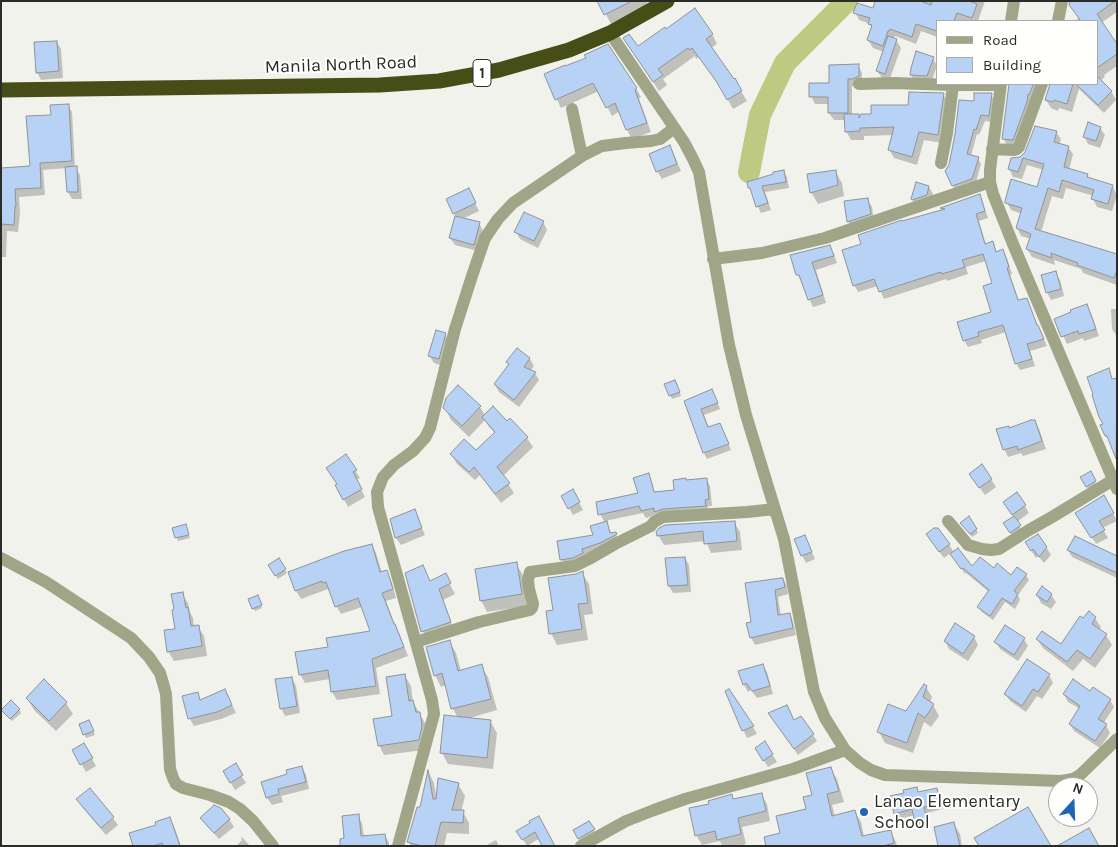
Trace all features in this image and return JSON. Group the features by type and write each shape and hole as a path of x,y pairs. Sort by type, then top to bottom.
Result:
{"highway":[{"name":"Manila North Road","path":"1,90 380,85 439,81 499,70 569,50 610,33 667,1"}],"street":[{"path":"1011,20 1014,1"},
{"path":"1058,20 1062,1"},
{"path":"610,33 674,128 699,172 731,354 746,415 784,539 814,692 825,718 845,750 871,770 885,775 1061,781 1074,779 1117,739"},
{"path":"859,84 936,84"},
{"path":"941,163 953,85"},
{"path":"948,520 968,545 982,549 999,549 1052,517 1115,485 993,194 990,182 992,150 1001,85"},
{"path":"992,150 1014,150 1019,147 1042,85"},
{"path":"572,109 582,156"},
{"path":"398,846 434,714 432,700 378,507 377,492 383,477 394,464 413,451 425,438 430,428 455,329 472,276 486,238 498,219 514,204 582,156 602,146 660,139 674,128"},
{"path":"713,259 762,253 824,238 990,182"},
{"path":"416,642 479,622 530,610 533,604 528,580 530,572 574,566 651,526 663,517 775,509"},
{"path":"1,558 46,582 131,638 149,657 160,673 166,694 170,769 176,784 183,788 229,802 240,809 272,846"},
{"path":"581,846 626,821 654,810 685,799 793,768 845,750"}],"building":[{"path":"597,1 632,1 604,15"},
{"path":"875,1 920,1 931,5 932,1 969,1 977,4 972,18 957,13 954,20 936,20 936,31 916,24 912,37 890,29 883,46 867,40 872,25 868,24 870,18 853,13 857,3 873,8"},
{"path":"1070,1 1115,1 1097,14 1117,44 1117,54 1098,67 1098,20 1080,20 1069,5"},
{"path":"695,8 713,34 706,39 735,78 742,91 727,100 692,48 690,50 688,48 658,69 663,75 653,82 623,38 629,34 638,46"},
{"path":"888,36 897,39 885,74 876,71"},
{"path":"57,41 59,71 36,73 34,42"},
{"path":"608,44 637,88 635,90 647,123 626,130 615,103 606,108 593,83 555,100 544,74 586,58 584,55"},
{"path":"916,51 934,57 927,76 910,75"},
{"path":"859,64 859,76 848,79 848,113 828,113 828,97 809,97 809,83 829,83 829,65"},
{"path":"1098,77 1112,91 1098,105 1077,85 1098,85"},
{"path":"1009,85 1033,85 1028,94 1027,102 1013,140 1002,139"},
{"path":"1050,85 1073,85 1067,104 1054,100 1053,102 1045,100"},
{"path":"909,92 944,93 938,135 919,132 912,157 888,150 894,127 860,128 860,131 845,132 844,114 859,114 859,118 861,114 871,114 871,105 908,105"},
{"path":"974,93 992,93 989,116 981,115 976,130 974,129 967,154 979,157 972,179 952,186 945,171 949,165 959,100 974,101"},
{"path":"69,104 72,161 40,163 41,188 15,189 14,225 1,224 1,168 30,166 26,116 51,115 50,105"},
{"path":"1088,122 1101,127 1096,141 1083,137"},
{"path":"1035,126 1057,131 1054,142 1069,146 1064,167 1088,174 1087,177 1113,185 1108,204 1091,199 1094,190 1062,180 1059,192 1048,188 1035,229 1117,254 1117,270 1114,278 1077,265 1078,263 1051,253 1052,258 1026,249 1031,234 1016,228 1022,208 1005,203 1005,201 1011,179 1037,187 1044,164 1023,158 1018,172 1008,169 1011,158 1020,157 1025,152"},
{"path":"670,145 677,164 656,172 649,154"},
{"path":"77,166 78,192 67,192 65,167"},
{"path":"784,170 786,182 762,186 768,203 756,207 747,182"},
{"path":"836,170 838,185 810,193 807,174"},
{"path":"916,182 929,186 927,195 912,200 911,199"},
{"path":"469,188 476,203 453,214 446,199"},
{"path":"980,194 985,211 976,214 985,244 993,241 996,252 1003,249 1009,267 1007,268 1018,300 1027,298 1044,339 1027,344 1032,359 1015,364 1003,325 978,332 979,336 963,341 957,322 991,312 983,286 992,283 983,254 962,260 965,267 942,274 941,272 879,292 874,279 853,286 842,250 861,244 858,235 902,220 945,209 940,208"},
{"path":"868,198 871,214 847,222 844,201"},
{"path":"524,212 544,221 534,241 514,232"},
{"path":"455,216 480,222 474,245 449,238"},
{"path":"830,245 834,256 812,262 823,295 808,300 799,275 796,275 790,255"},
{"path":"1056,271 1061,289 1046,293 1041,275"},
{"path":"1087,304 1096,329 1079,334 1078,331 1061,337 1054,319 1071,312 1070,310"},
{"path":"436,330 446,333 439,359 428,356"},
{"path":"517,348 530,358 524,367 536,372 514,400 494,384 509,364 506,362"},
{"path":"1109,368 1112,379 1117,378 1116,459 1107,436 1105,436 1100,425 1103,424 1099,417 1087,377"},
{"path":"675,380 680,392 669,396 664,384"},
{"path":"458,385 481,406 462,426 443,408 446,398"},
{"path":"712,389 718,403 701,409 708,427 720,423 729,444 703,453 684,401"},
{"path":"493,406 507,421 510,418 528,437 497,467 510,483 495,494 474,467 469,472 450,454 464,439 476,450 495,432 482,417"},
{"path":"1035,420 1042,441 1018,450 1017,446 1003,450 996,429 1009,426 1009,428"},
{"path":"346,454 357,470 353,472 362,489 343,500 335,485 337,484 326,468"},
{"path":"982,464 992,479 979,488 969,474"},
{"path":"1091,471 1096,481 1086,487 1080,477"},
{"path":"649,473 654,492 674,490 673,480 707,478 709,499 705,500 706,506 663,509 654,512 654,508 641,511 639,506 598,515 596,502 638,493 633,478"},
{"path":"573,489 580,502 568,509 561,496"},
{"path":"1017,492 1026,505 1012,515 1003,502"},
{"path":"1104,495 1114,513 1099,521 1105,530 1091,538 1075,513"},
{"path":"415,509 422,528 395,538 390,519"},
{"path":"969,516 977,529 970,534 960,523"},
{"path":"1014,516 1021,525 1010,533 1003,523"},
{"path":"607,521 610,533 616,532 617,534 600,543 582,549 583,553 573,558 560,560 557,541 593,535 590,526"},
{"path":"735,521 737,541 704,544 703,531 657,536 656,532 665,525"},
{"path":"186,524 189,535 175,538 172,528"},
{"path":"934,528 938,528 950,544 939,552 926,534"},
{"path":"1038,534 1047,547 1039,557 1033,549 1031,551 1025,542"},
{"path":"805,535 812,552 801,556 794,539"},
{"path":"1075,536 1117,556 1117,573 1067,550"},
{"path":"372,544 380,572 387,570 390,579 393,589 382,593 404,647 372,659 376,686 331,692 328,670 299,675 295,652 328,647 326,638 370,631 358,598 335,607 326,582 323,583 322,581 295,591 288,572 344,551"},
{"path":"958,548 972,566 980,557 994,568 997,563 1011,575 1017,567 1027,574 1014,591 1018,594 1012,604 1002,598 990,616 977,607 989,590 963,568 961,569 950,554"},
{"path":"685,557 688,585 668,586 665,558"},
{"path":"279,558 286,569 275,576 268,565"},
{"path":"517,562 522,594 480,601 475,569"},
{"path":"423,565 430,581 446,573 451,583 439,589 451,622 421,632 405,573"},
{"path":"583,571 588,603 578,604 582,629 549,634 546,611 553,610 548,578 576,574"},
{"path":"783,578 785,587 775,590 778,615 790,613 793,628 750,638 746,623 751,622 745,583"},
{"path":"1042,586 1052,594 1047,602 1036,595"},
{"path":"183,592 191,626 199,625 202,646 167,652 164,630 175,629 171,594"},
{"path":"258,595 262,605 252,609 248,599"},
{"path":"1089,611 1096,617 1092,624 1107,634 1090,659 1077,650 1067,662 1036,639 1042,631 1061,644 1080,616 1083,618"},
{"path":"955,623 975,636 963,654 944,641"},
{"path":"1005,625 1025,638 1014,655 994,642"},
{"path":"450,640 458,671 482,664 491,699 451,709 442,673 434,676 426,647"},
{"path":"1027,659 1050,674 1038,692 1033,689 1022,706 1004,694"},
{"path":"763,664 770,686 752,691 746,683 743,685 738,671"},
{"path":"405,674 409,701 413,700 416,712 420,712 422,726 419,740 378,746 373,719 392,716 386,677"},
{"path":"292,677 297,706 280,709 275,679"},
{"path":"44,679 67,702 49,721 26,698"},
{"path":"1073,679 1090,691 1093,687 1111,699 1098,719 1107,724 1095,741 1069,724 1080,706 1063,694"},
{"path":"924,684 927,686 923,697 934,704 925,718 918,713 907,743 877,732 888,704 906,711"},
{"path":"225,689 232,705 217,712 188,719 182,696 198,692 200,700"},
{"path":"729,689 754,726 742,731 725,691"},
{"path":"11,700 20,709 10,719 1,710"},
{"path":"787,705 794,720 801,716 814,734 794,749 768,713"},
{"path":"444,715 491,720 487,758 440,753"},
{"path":"89,720 94,731 83,735 79,724"},
{"path":"765,741 773,754 763,761 755,748"},
{"path":"84,743 93,758 80,765 72,750"},
{"path":"236,763 243,775 230,783 223,771"},
{"path":"302,766 306,782 278,789 279,794 266,798 261,782 287,774 286,770"},
{"path":"831,767 839,791 827,794 832,816 855,810 862,836 891,830 894,843 883,846 766,846 764,837 780,833 776,816 806,809 803,797 812,795 806,773"},
{"path":"428,770 433,799 436,799 438,778 459,783 452,810 464,810 463,823 441,822 435,846 422,846 407,842 417,807 420,807"},
{"path":"917,787 918,792 937,788 940,803 924,807 927,820 915,823 912,809 894,814 890,796 904,793 903,790"},
{"path":"90,788 114,817 101,828 76,799"},
{"path":"762,793 766,811 738,818 741,834 717,840 715,831 695,836 689,808 709,804 708,801 732,794 733,799"},
{"path":"214,805 221,808 230,819 214,833 200,818"},
{"path":"1028,807 1051,846 979,846 974,838"},
{"path":"359,814 361,836 385,834 387,846 340,846 340,839 344,838 342,816"},
{"path":"539,816 555,846 542,846 535,832 522,840 516,831"},
{"path":"170,817 180,846 163,846 162,843 153,846 133,846 129,833 156,825 155,822"},
{"path":"589,821 595,829 578,839 573,830"},
{"path":"954,822 960,846 938,846 934,827"},
{"path":"1089,828 1099,846 1057,846"}],"waterway":[{"path":"749,172 760,115 785,63 847,1"}],"place":[{"name":"Lanao Elementary School","path":"864,812"}]}
